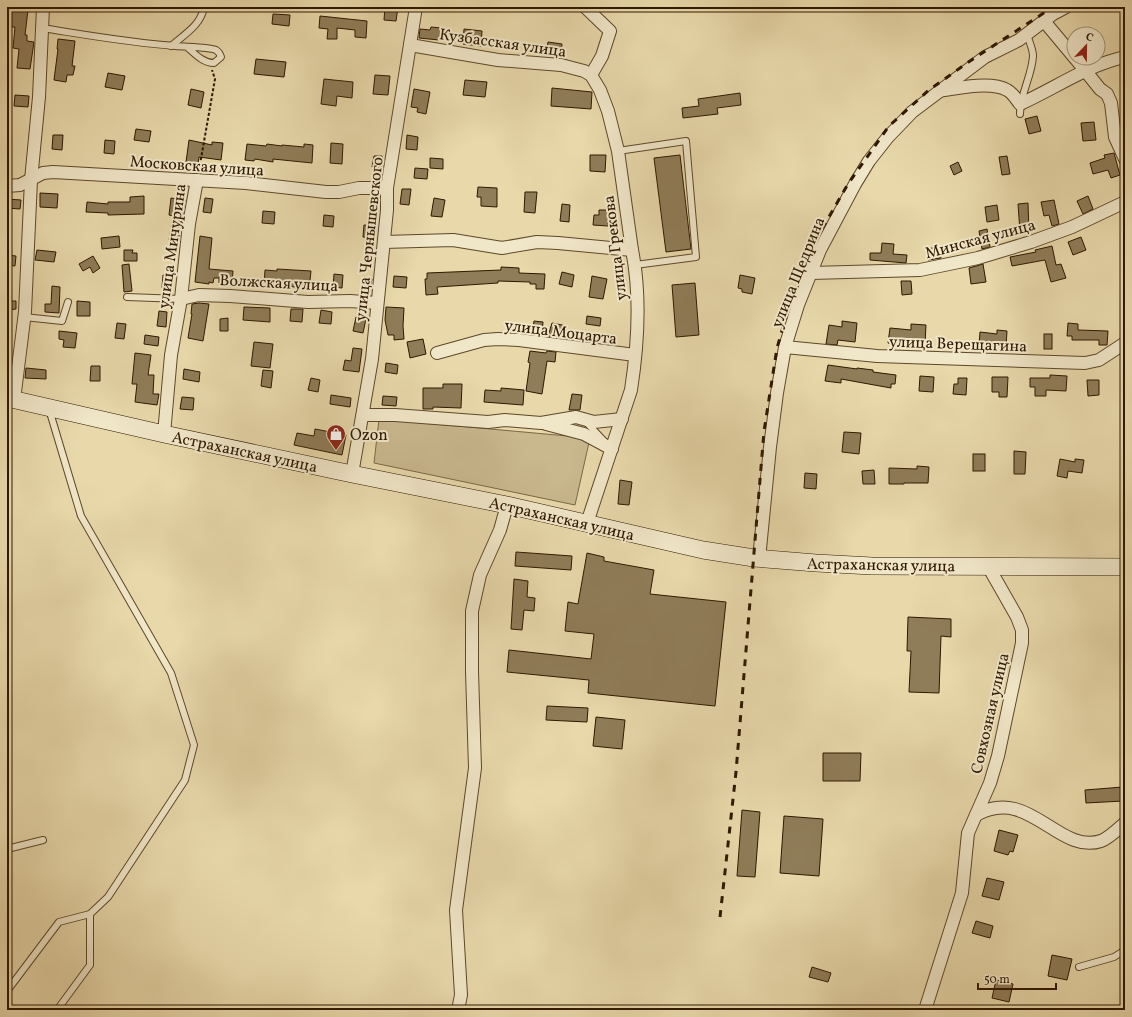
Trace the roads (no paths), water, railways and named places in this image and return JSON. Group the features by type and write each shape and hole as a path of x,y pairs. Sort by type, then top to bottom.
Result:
{"main road":[{"name":"Астраханская улица","path":"10,399 164,434 507,505 703,550 759,559 872,566 1125,567"}],"street":[{"path":"10,399 24,317 31,180 38,97 43,7"},
{"name":"улица Чернышевского","path":"352,474 372,359 384,242 387,188 416,7"},
{"path":"585,7 610,31 602,56 591,75"},
{"name":"улица Щедрина","path":"759,559 770,447 777,393 786,347 798,305 820,250 832,225 869,161 888,137 912,112 985,57 1019,40 1066,7"},
{"path":"1044,21 1066,48"},
{"name":"Кузбасская улица","path":"410,45 498,60 561,65 584,71 591,75"},
{"path":"938,92 982,86 997,86 1012,94 1020,109 1039,95 1085,71 1114,59 1125,57"},
{"path":"1081,66 1100,89 1107,94 1111,103 1115,137 1125,159"},
{"name":"улица Грекова","path":"587,523 631,390 635,355 638,302 635,265 618,151 608,111 600,90 591,75"},
{"name":"Московская улица","path":"7,186 20,185 43,173 53,172 246,183 326,192 340,192 359,188 387,188"},
{"name":"улица Мичурина","path":"164,434 171,355 181,299 189,224 196,180"},
{"name":"Минская улица","path":"811,273 920,270 978,258 1031,242 1072,227 1125,202"},
{"path":"384,242 453,240 502,248 544,242 632,250"},
{"name":"Волжская улица","path":"181,299 199,295 222,295 308,302 350,301 377,303"},
{"name":"улица Моцарта","path":"437,353 484,340 498,339 519,340 635,355"},
{"name":"улица Верещагина","path":"786,347 877,356 1085,363 1099,360 1125,343"},
{"path":"363,415 394,415 488,422 505,420 541,423 584,434 612,449"},
{"path":"541,423 576,417 594,422 622,419"},
{"path":"458,1010 461,995 456,910 475,768 472,611 480,575 500,530 507,505"},
{"name":"Совхозная улица","path":"925,1010 962,893 968,833 990,783 998,756 1022,642 1022,630 1017,616 988,566"},
{"path":"976,815 993,808 1016,809 1030,814 1072,839 1091,843 1101,841 1125,823"}],"lane":[{"path":"128,7 149,7"},
{"path":"171,46 198,24 204,7"},
{"path":"42,28 146,44 187,47 215,50 221,57 214,63 209,63 187,47"},
{"path":"1020,109 1033,56 1027,35"},
{"path":"618,151 686,141 696,257 635,265"},
{"path":"127,297 181,299"},
{"path":"24,317 62,321 68,302"},
{"path":"7,991 59,922 90,914 108,897 185,780 194,745 171,673 81,516 49,408"},
{"path":"585,420 612,449"},
{"path":"7,849 43,840"},
{"path":"57,1010 90,965 90,914"},
{"path":"1079,967 1114,957 1125,950"}],"railway":[{"path":"720,917 736,772 764,431 777,348 790,303 815,241 848,184 889,126 929,90 970,61 1053,7"}],"place":[{"name":"Ozon","path":"336,451"}]}
